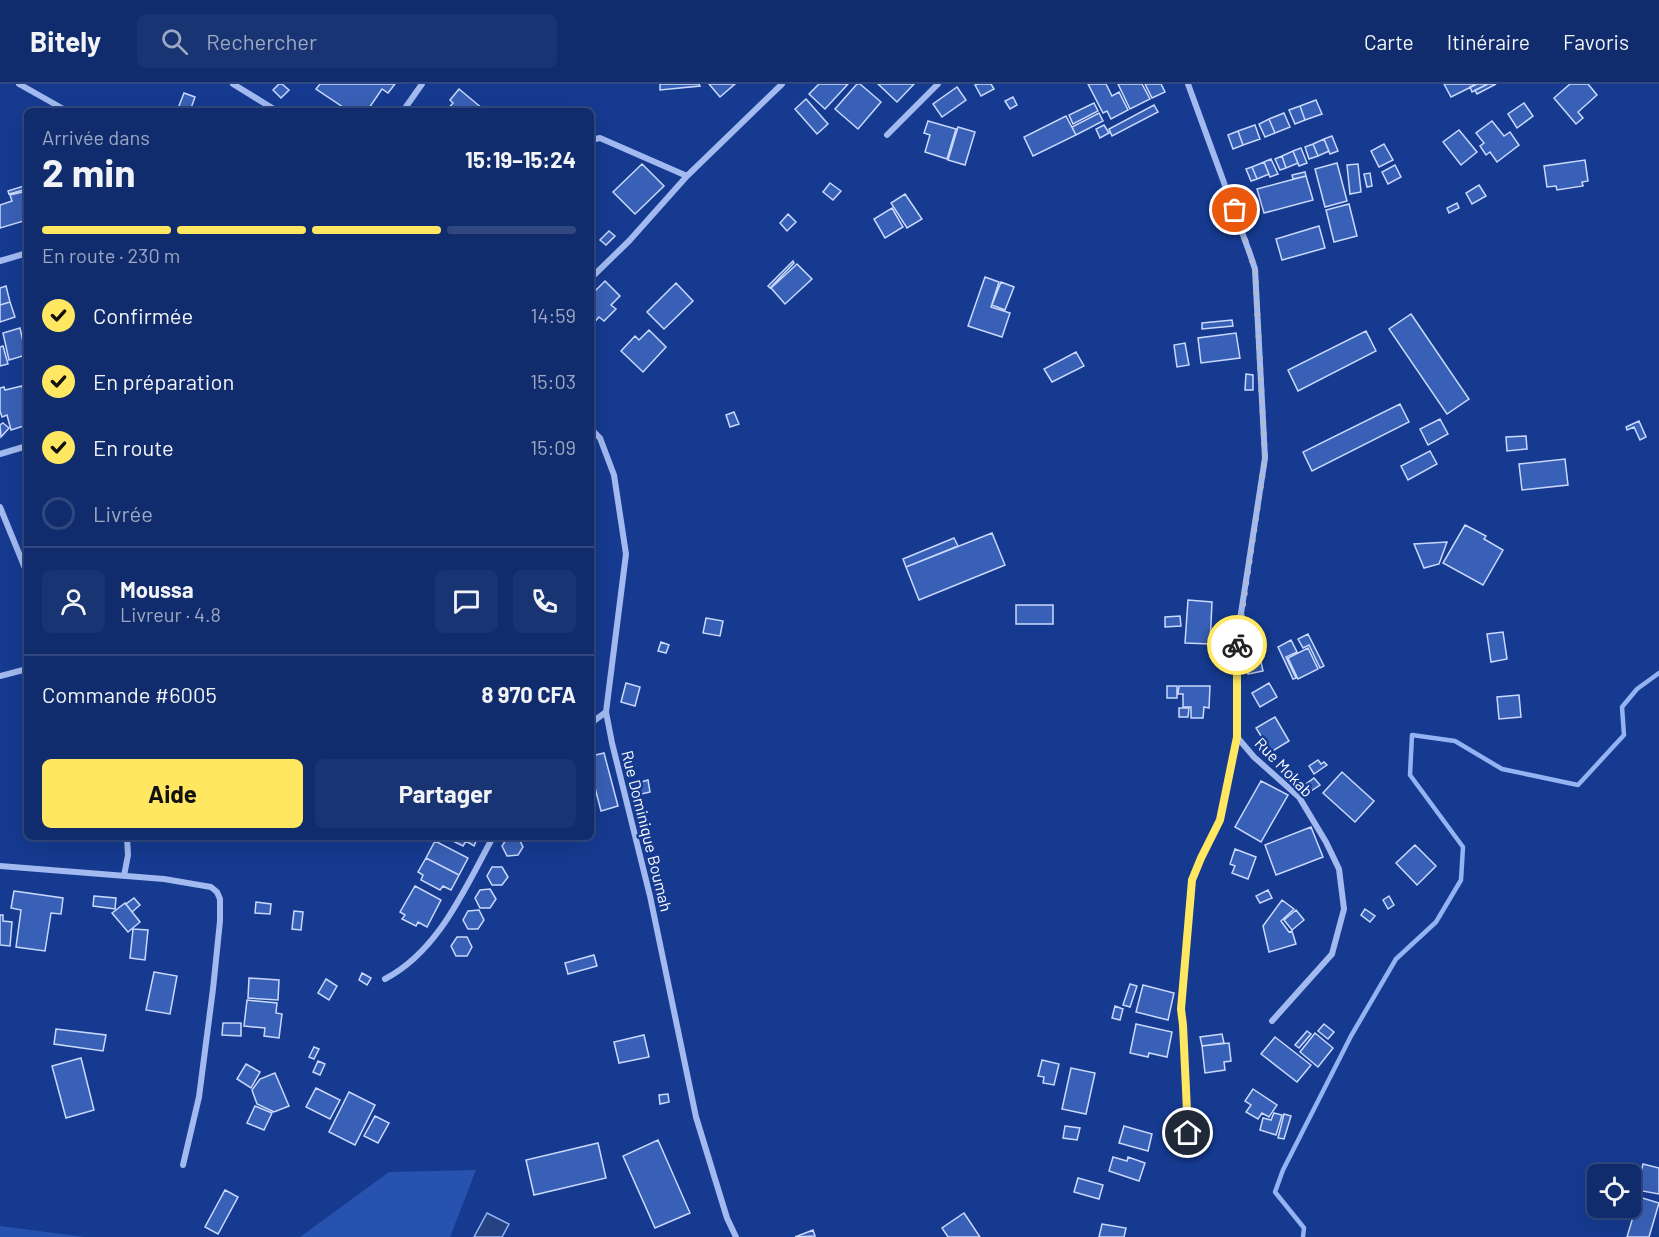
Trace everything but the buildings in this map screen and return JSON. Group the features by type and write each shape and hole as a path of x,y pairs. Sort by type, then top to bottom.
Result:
{"street":[{"path":"19,84 62,108"},
{"path":"233,84 272,108"},
{"path":"405,108 422,84"},
{"path":"594,275 629,241 687,176 782,84"},
{"path":"887,135 938,84"},
{"name":"Rue Mokab","path":"1188,84 1255,269 1265,458 1237,639 1237,737 1254,757 1299,797 1326,842 1339,870 1344,909 1332,954 1272,1021"},
{"path":"594,139 600,138 687,176"},
{"path":"0,261 24,254"},
{"name":"Rue Dominique Boumah","path":"594,432 600,438 614,475 626,554 606,712 650,896 696,1118 721,1200 736,1237"},
{"path":"0,454 24,447"},
{"path":"0,507 24,566"},
{"path":"0,676 24,670"},
{"path":"594,721 606,712"},
{"path":"1188,1133 1181,1009 1192,880 1220,820 1237,737"},
{"path":"124,876 128,855 127,840"},
{"path":"384,979 414,959 436,936 491,840"},
{"path":"0,866 164,879 211,887 217,892 220,899 220,921 213,989 199,1097 183,1164"}],"shaded area":[{"path":"476,1170 450,1237 300,1237 389,1172"},
{"path":"487,1213 509,1224 502,1237 474,1237"},
{"path":"0,1226 85,1237 0,1237"}],"waterway":[{"path":"1303,1237 1304,1228 1275,1192 1283,1170 1351,1036 1396,959 1436,922 1461,880 1463,847 1410,775 1412,735 1455,741 1502,769 1578,785 1624,735 1622,707 1637,689 1659,673"}],"way so far":[{"path":"1235,210 1255,269 1265,458 1237,645"}],"route":[{"path":"1188,1133 1181,1009 1192,880 1220,820 1237,737 1237,645"}]}
